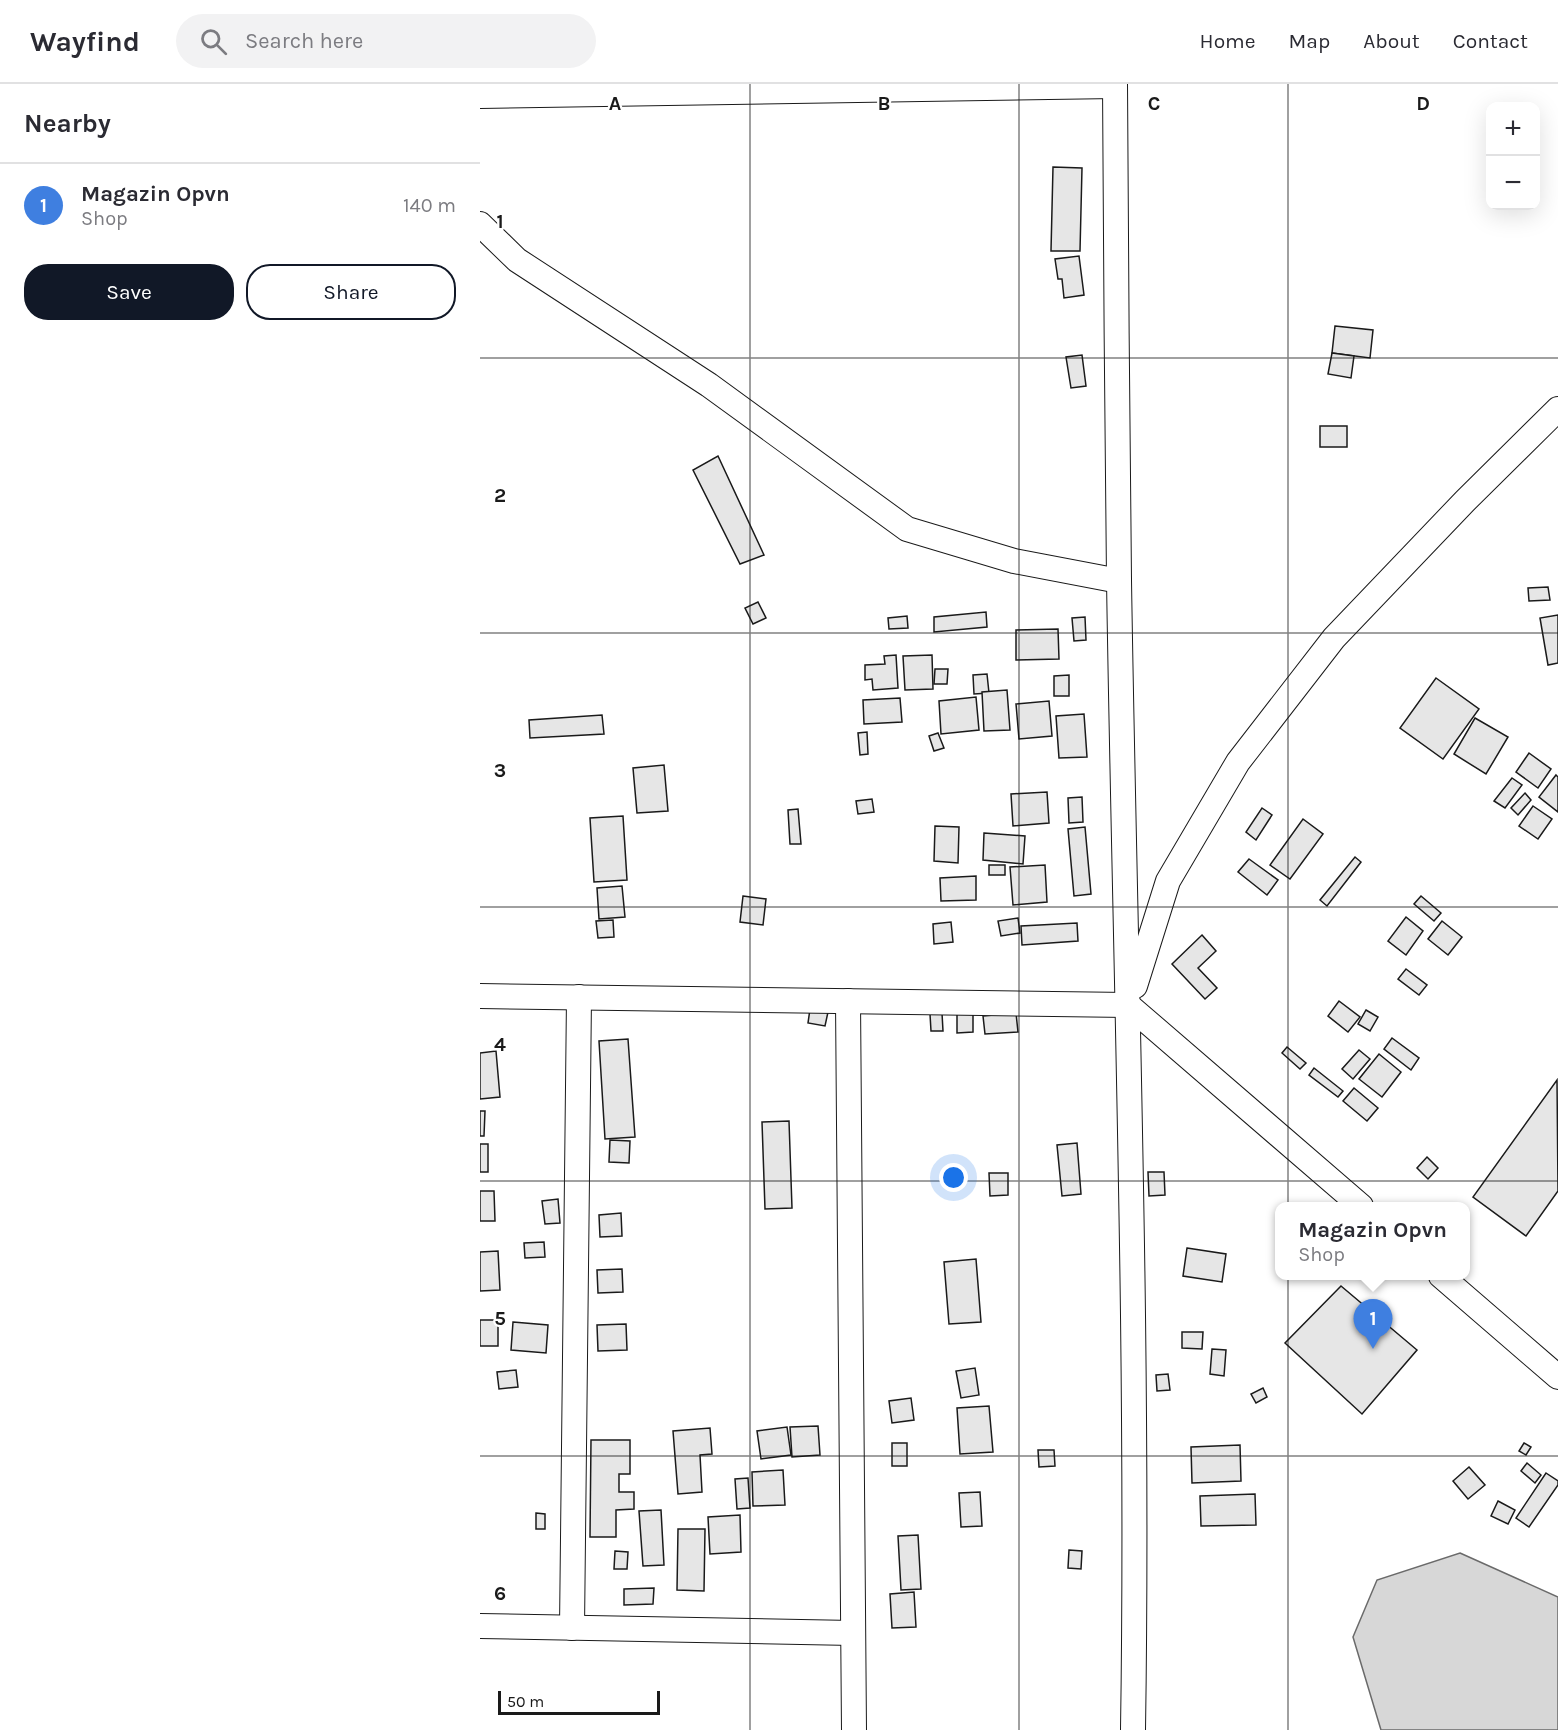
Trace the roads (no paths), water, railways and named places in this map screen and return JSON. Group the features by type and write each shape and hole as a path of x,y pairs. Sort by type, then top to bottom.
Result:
{"street":[{"path":"480,96 1115,85 1119,581 1128,1005 1135,1593 1133,1730"},
{"path":"480,224 517,260 709,385 907,529 1014,561 1119,581"},
{"path":"1128,1005 1168,881 1238,762 1334,638 1465,501 1558,409"},
{"path":"480,996 1128,1005 1356,1202"},
{"path":"572,1628 579,997"},
{"path":"849,1001 854,1730"},
{"path":"1447,1280 1558,1377"},
{"path":"480,1626 854,1633"}],"place":[{"name":"Magazin Opvn","path":"1373,1349"}]}
